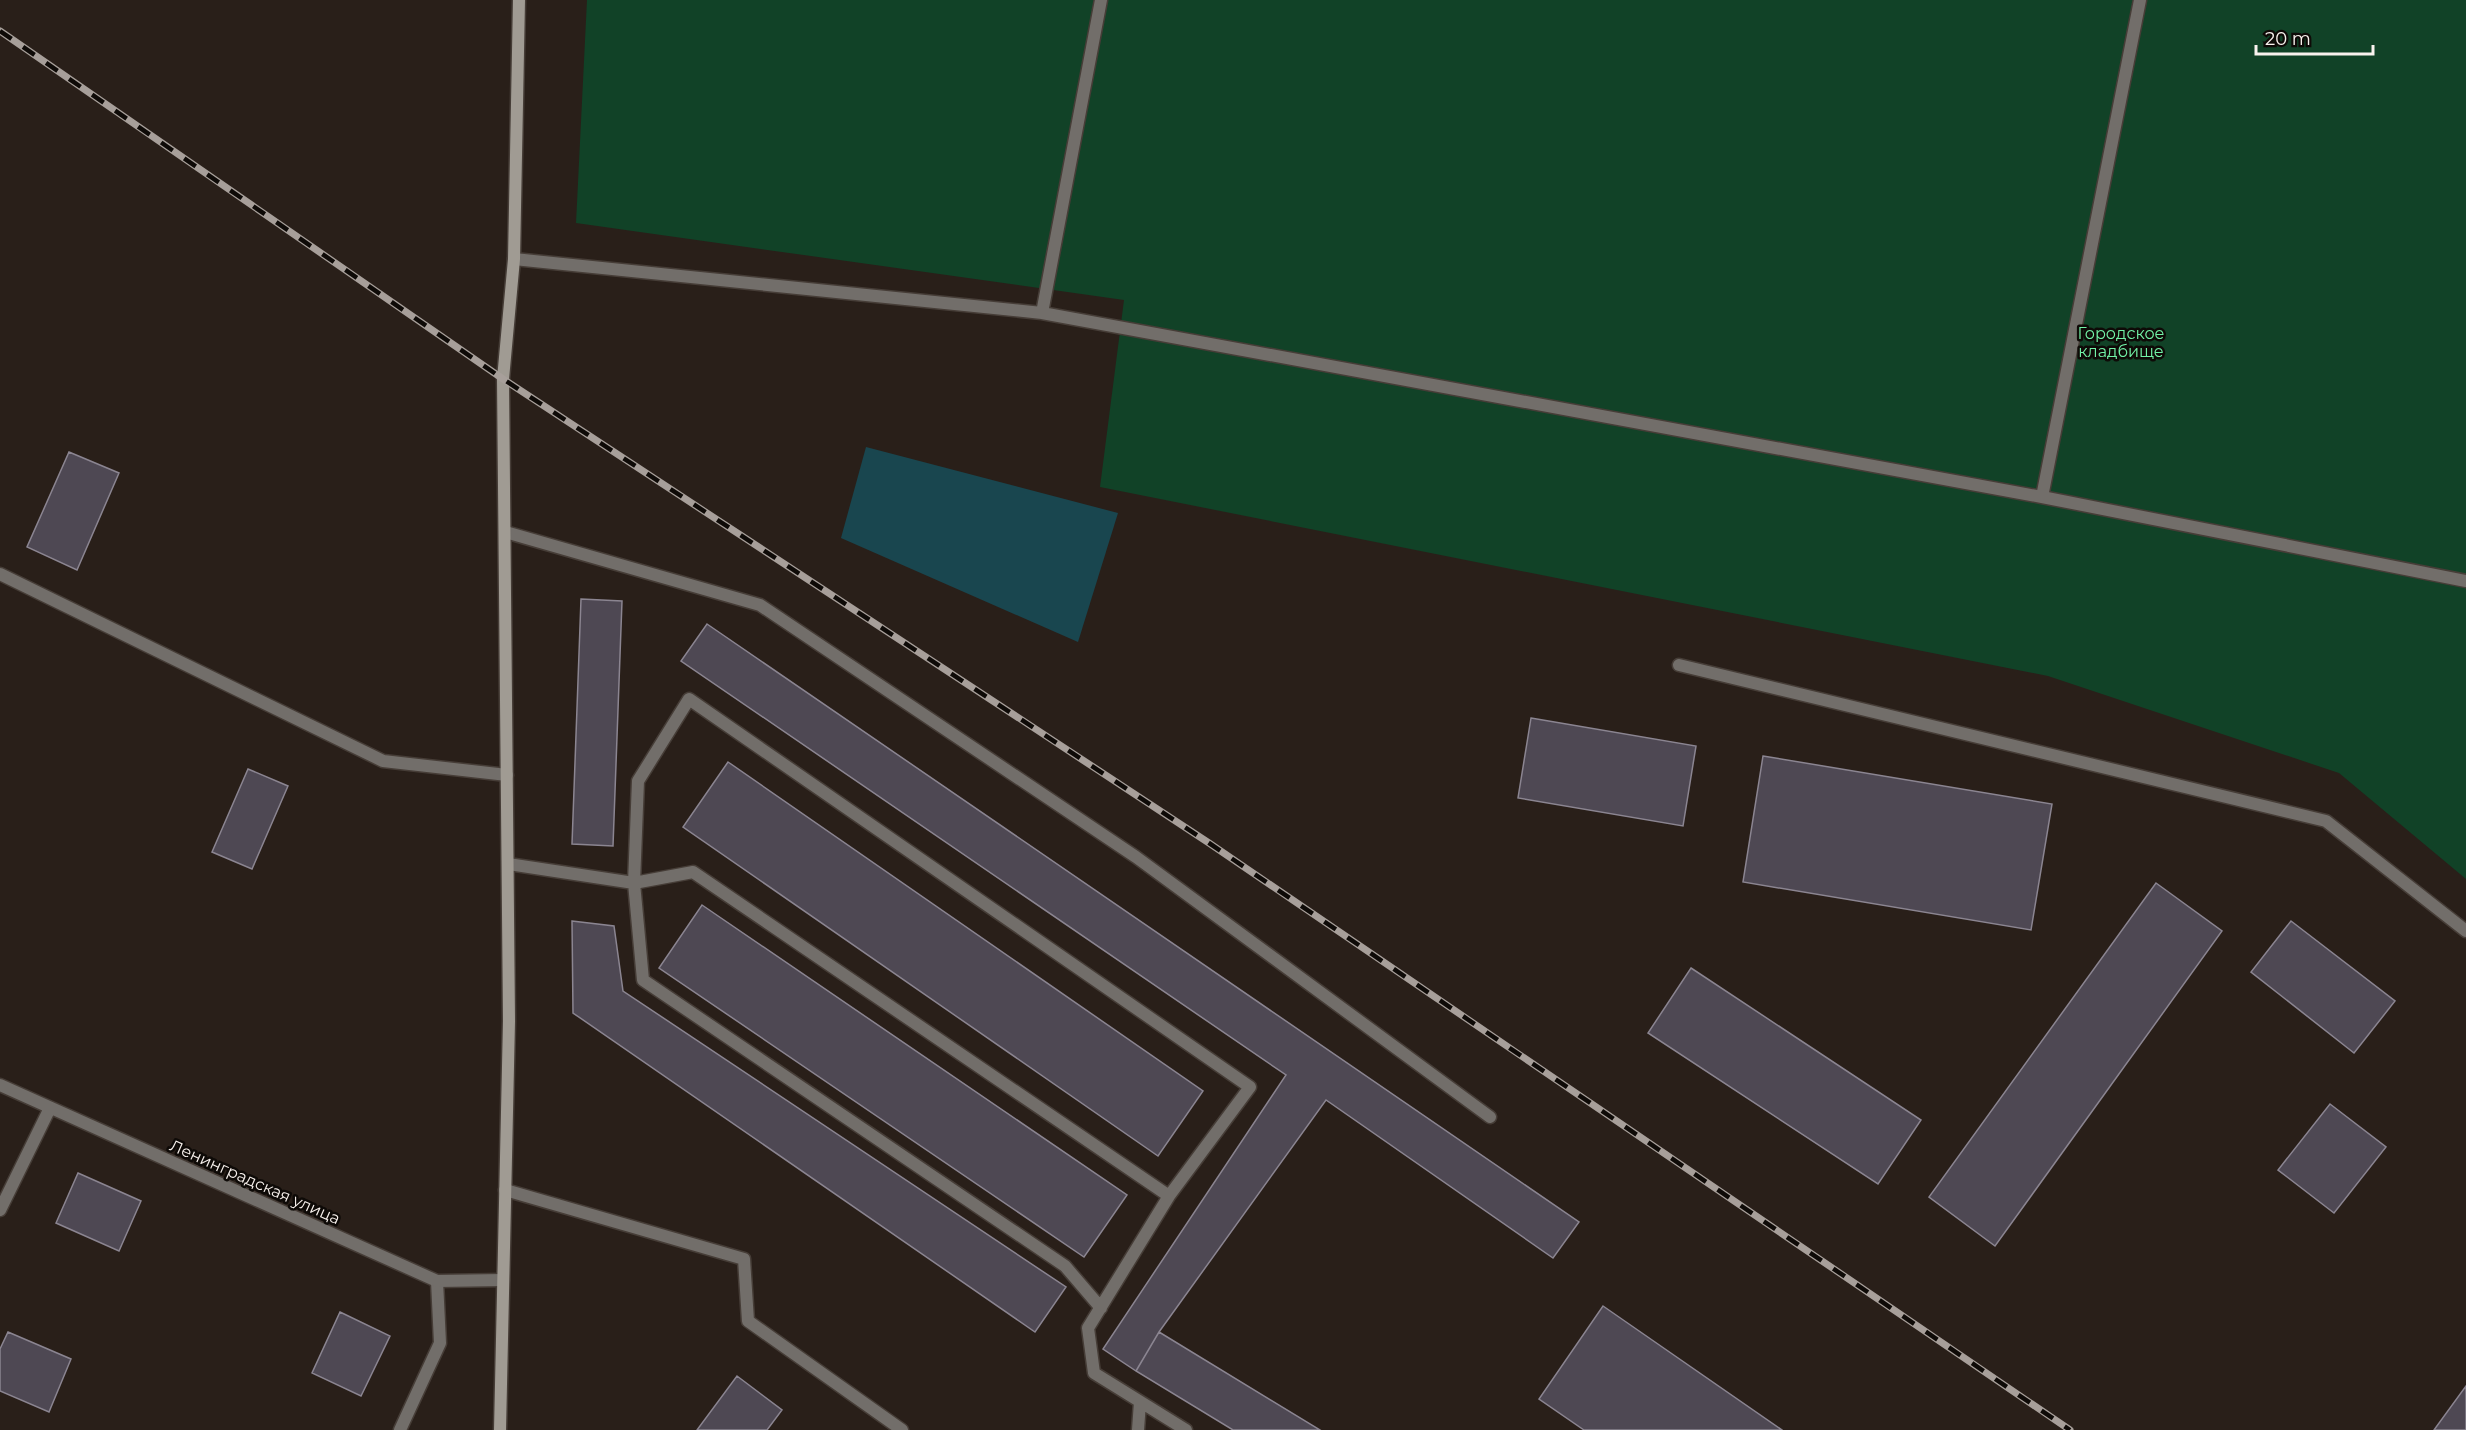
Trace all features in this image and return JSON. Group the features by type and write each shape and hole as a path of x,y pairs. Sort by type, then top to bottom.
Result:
{"main road":[{"path":"500,1430 509,1021 503,379 514,259 519,0"}],"street":[{"path":"1042,313 1101,0"},
{"path":"2042,497 2140,0"},
{"path":"514,259 1042,313 2042,497 2466,580"},
{"path":"505,532 760,605 1136,857 1490,1117"},
{"path":"0,574 383,761 507,775"},
{"path":"1679,665 2326,821 2466,931"},
{"path":"1101,1308 1065,1266 643,980 634,883 638,781 689,699 1250,1088 1169,1196 1101,1308 1088,1328 1094,1373 1186,1430"},
{"path":"508,864 634,883 693,872 1169,1196"},
{"name":"Ленинградская улица","path":"0,1085 437,1281 503,1280"},
{"path":"0,1209 50,1108"},
{"path":"506,1190 744,1259 748,1321 902,1430"},
{"path":"400,1430 440,1343 437,1281"},
{"path":"1138,1430 1140,1402"}],"green space":[{"name":"Городское кладбище","path":"587,0 2466,0 2466,879 2339,773 2048,676 1100,487 1124,300 576,223"}],"water":[{"path":"866,447 1118,513 1078,642 841,538"}],"building":[{"path":"69,452 119,473 77,570 27,547"},
{"path":"581,599 622,601 613,846 572,844"},
{"path":"707,624 1579,1222 1553,1258 1326,1100 1159,1332 1136,1371 1103,1349 1286,1075 681,661"},
{"path":"1531,718 1696,746 1683,826 1518,798"},
{"path":"1763,756 2052,804 2031,930 1743,882"},
{"path":"728,762 1203,1091 1158,1156 683,827"},
{"path":"248,769 288,786 252,869 212,852"},
{"path":"2156,883 2222,931 1995,1246 1929,1197"},
{"path":"702,905 1127,1195 1084,1257 659,968"},
{"path":"572,921 614,926 623,991 1066,1287 1035,1332 573,1013"},
{"path":"2291,921 2395,1001 2354,1053 2251,972"},
{"path":"1691,968 1921,1120 1878,1184 1648,1033"},
{"path":"2330,1104 2386,1147 2334,1213 2278,1170"},
{"path":"78,1173 141,1201 119,1251 56,1223"},
{"path":"1603,1306 1782,1430 1584,1430 1539,1399"},
{"path":"340,1312 390,1336 361,1396 312,1373"},
{"path":"8,1332 71,1359 49,1412 0,1391 0,1349"},
{"path":"1159,1332 1320,1430 1233,1430 1136,1371"},
{"path":"737,1376 782,1410 767,1430 697,1430"},
{"path":"2466,1386 2466,1430 2434,1430"}],"railway":[{"path":"0,31 503,379 1209,843 2070,1430"}]}
